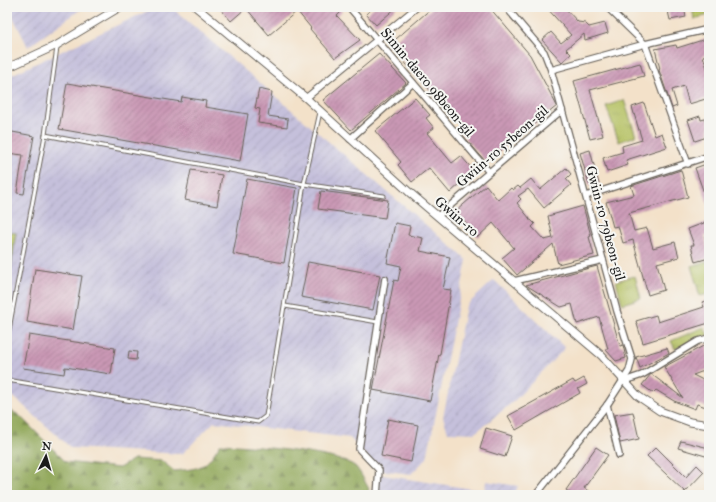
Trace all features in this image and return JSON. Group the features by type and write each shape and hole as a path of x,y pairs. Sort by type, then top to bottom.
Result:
{"street":[{"path":"7,68 57,45 120,7"},
{"name":"Gwiin-ro","path":"196,7 306,98 350,139 438,216 601,355 638,396 660,411 690,422 709,425"},
{"name":"Simin-daero 98beon-gil","path":"349,7 489,172"},
{"path":"306,98 378,41 417,7"},
{"name":"Gwiin-ro 79beon-gil","path":"506,7 544,52 551,70 617,311 632,359 629,371 624,381 607,405 536,495"},
{"path":"607,7 645,44 688,164"},
{"path":"551,70 645,44 709,30"},
{"path":"350,139 413,83"},
{"name":"Gwiin-ro 55beon-gil","path":"438,216 562,110"},
{"path":"586,196 709,156"},
{"path":"514,281 604,260"},
{"path":"377,495 379,470 359,449 385,279"},
{"path":"624,381 642,375 698,340 709,338"},
{"path":"607,405 619,455"}],"lane":[{"path":"7,340 44,135 57,45"},
{"path":"7,380 258,422 266,416 304,184 320,112"},
{"path":"44,135 304,184 384,196"},
{"path":"285,306 378,322"}],"shaded area":[{"path":"8,7 84,7 28,47"},
{"path":"156,7 171,7 467,260 427,458 411,474 379,470 350,438 214,422 182,454 71,448 7,391 7,77"},
{"path":"494,280 565,348 514,401 475,433 448,432 443,417 466,306"},
{"path":"376,474 485,491 486,481 518,486 514,495 372,495"}],"green space":[{"path":"692,7 709,7 709,15 694,19"},
{"path":"624,100 636,136 619,142 606,106"},
{"path":"7,231 16,233 7,298"},
{"path":"709,261 709,294 700,296 691,266"},
{"path":"635,276 641,298 622,304 616,281"},
{"path":"704,327 708,335 675,349 671,341"},
{"path":"7,409 19,415 66,462 119,468 134,459 162,461 174,471 202,466 220,444 249,446 313,454 347,462 356,467 369,489 367,495 7,495"}],"building":[{"path":"219,7 338,7 342,11 337,16 360,40 335,58 310,29 311,28 297,11 269,35 246,8 231,21"},
{"path":"374,7 397,7 376,25 366,14"},
{"path":"433,7 489,7 530,55 557,106 533,125 532,124 486,162 461,133 465,129 389,45"},
{"path":"546,7 564,7 578,22 585,23 589,27 605,23 608,33 585,40 584,34 566,49 571,54 562,62 542,40 551,32 561,43 571,35"},
{"path":"667,7 684,7 686,17 670,20"},
{"path":"709,38 709,53 703,56 709,74 709,98 689,104 684,86 672,90 677,106 672,108 659,70 655,49 676,45 677,48"},
{"path":"379,54 406,83 351,130 323,100"},
{"path":"640,63 644,76 590,90 603,136 590,139 574,81"},
{"path":"67,83 181,102 182,97 206,101 205,107 248,114 240,161 59,129"},
{"path":"259,89 272,92 268,116 288,119 287,127 258,123 260,109 255,108"},
{"path":"415,98 430,115 426,118 434,128 427,133 452,163 461,156 474,171 450,193 429,168 412,182 398,165 401,162 375,131"},
{"path":"644,103 655,136 662,133 667,147 626,160 628,165 607,172 603,158 623,152 622,146 642,140 632,107"},
{"path":"700,116 701,120 709,118 709,133 706,134 707,137 695,141 688,120"},
{"path":"7,131 34,136 24,194 17,193 23,155 7,153"},
{"path":"590,150 599,184 593,186 589,184 580,153"},
{"path":"709,163 709,204 708,204 695,168"},
{"path":"566,168 571,174 566,179 571,185 544,208 528,189 518,196 521,199 517,203 530,219 529,220 535,224 532,227 544,240 553,238 548,216 583,206 591,236 589,237 594,255 558,264 553,244 517,275 502,258 514,248 493,223 478,237 456,211 486,185 498,200 511,188 513,190 518,186 520,188 531,179 540,190"},
{"path":"191,170 222,175 217,206 185,200"},
{"path":"681,170 688,197 629,213 634,231 647,228 653,248 675,242 679,257 657,263 664,290 648,295 633,240 623,243 618,226 613,227 606,202 634,195 631,186"},
{"path":"247,179 297,188 284,263 233,254"},
{"path":"321,191 388,200 385,218 318,209"},
{"path":"709,221 709,235 705,236 709,258 695,262 691,245 694,245 688,229"},
{"path":"395,223 410,226 408,235 423,238 420,251 450,257 443,289 451,290 430,401 373,390 394,280 398,281 401,266 387,263"},
{"path":"308,262 380,275 373,310 301,297"},
{"path":"597,266 620,346 623,345 626,358 616,361 605,349 608,349 599,317 577,324 572,304 561,307 526,285"},
{"path":"35,269 82,276 73,330 27,322"},
{"path":"709,300 709,323 643,343 636,321 656,315 658,322 704,307 702,302"},
{"path":"29,335 115,348 111,374 65,367 64,374 23,368"},
{"path":"707,344 709,369 693,375 709,383 709,408 697,404 695,409 674,401 656,390 653,393 642,385 651,374 683,398 664,367"},
{"path":"667,348 669,353 640,368 636,357"},
{"path":"129,351 137,352 136,360 128,359"},
{"path":"584,378 587,384 578,389 580,393 516,430 508,416 573,380 575,383"},
{"path":"633,412 639,439 620,443 614,415"},
{"path":"388,419 418,425 411,462 381,456"},
{"path":"486,428 512,436 505,457 480,449"},
{"path":"681,441 709,448 709,457 678,448"},
{"path":"596,447 608,455 584,488 594,495 573,495 566,490"},
{"path":"656,447 686,477 697,465 704,472 685,492 647,456"}]}
